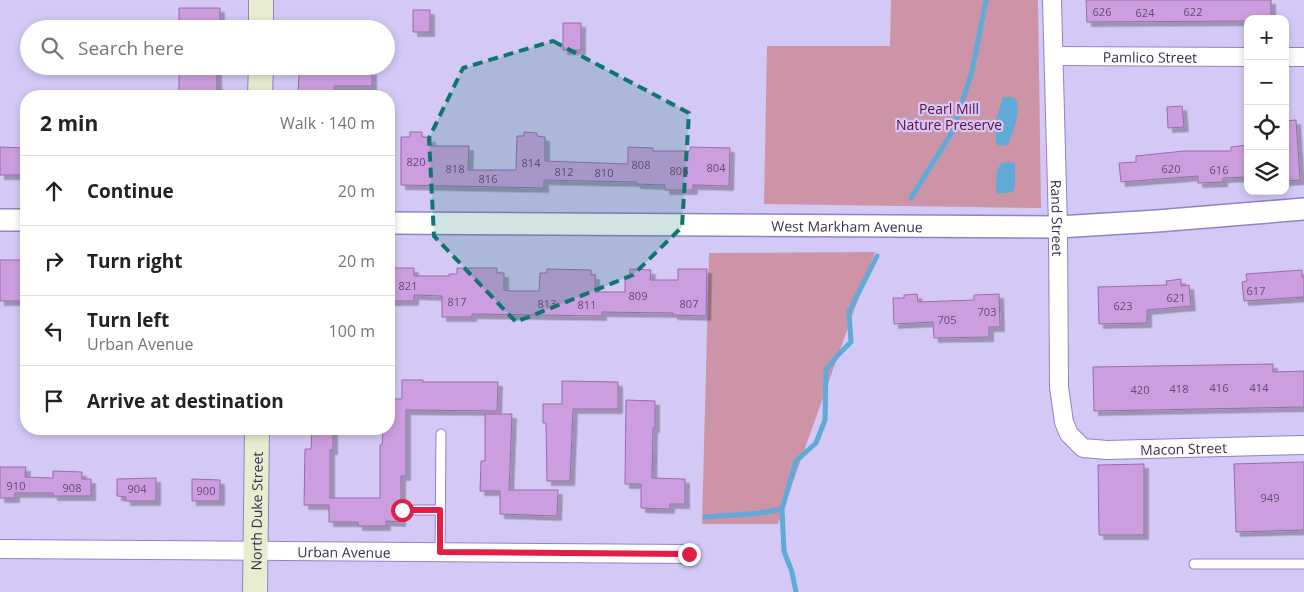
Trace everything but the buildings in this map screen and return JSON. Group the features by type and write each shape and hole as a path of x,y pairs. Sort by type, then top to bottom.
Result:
{"main road":[{"path":"261,0 261,20"},
{"path":"260,90 261,75"},
{"name":"North Duke Street","path":"255,592 257,435"}],"street":[{"name":"Rand Street","path":"1052,0 1058,227 1059,387 1064,422 1069,434"},
{"name":"Pamlico Street","path":"1054,56 1244,57"},
{"path":"1289,57 1304,57"},
{"name":"West Markham Avenue","path":"395,223 1058,227 1304,209"},
{"path":"0,220 20,220"},
{"name":"Macon Street","path":"1069,434 1083,448 1107,450 1304,445"},
{"name":"Urban Avenue","path":"0,549 689,554"}],"lane":[{"path":"440,552 441,434"},
{"path":"402,510 440,510"},
{"path":"1194,564 1304,564"}],"highlighted area":[{"path":"553,41 689,113 682,227 633,275 516,322 434,236 429,138 463,68"}],"green space":[{"name":"Pearl Mill Nature Preserve","path":"891,0 1038,0 1041,208 764,204 767,46 890,46"},
{"path":"875,252 778,524 702,524 709,253"}],"water":[{"path":"1003,97 1016,99 1018,110 1008,145 1000,146 996,143 995,123"},
{"path":"1001,163 1015,163 1013,192 998,194 996,191 997,171"}],"waterway":[{"path":"911,198 954,129 972,71 986,0"},
{"path":"796,592 792,572 784,551 782,509 796,461 816,443 825,420 826,370 851,342 849,312 877,256"},
{"path":"705,517 753,514 782,509"}],"route":[{"path":"402,510 440,510 440,552 689,554"}]}
